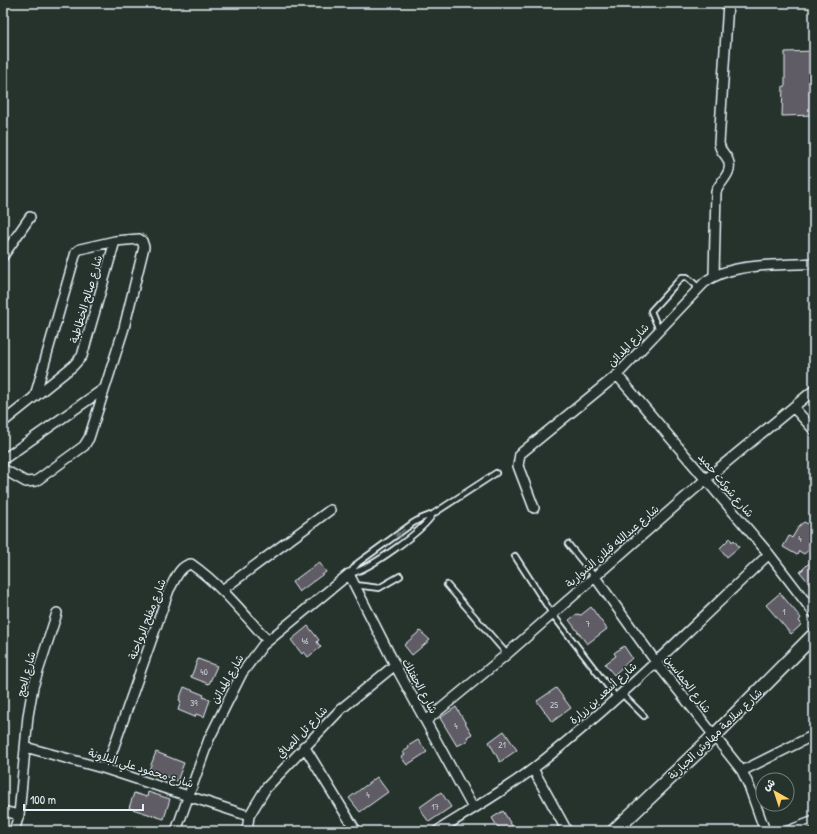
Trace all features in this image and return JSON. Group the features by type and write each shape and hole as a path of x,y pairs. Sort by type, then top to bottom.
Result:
{"street":[{"path":"714,275 716,192 718,187 728,175 729,163 720,150 719,143 728,3"},
{"path":"3,256 30,217"},
{"path":"3,469 26,482 36,481 84,446 89,438 124,328 144,247 143,242 139,239 80,249 75,253 35,396"},
{"name":"شارع صالح الخطاطبة","path":"3,422 73,366 82,356 115,242"},
{"name":"شارع المدائن","path":"534,508 518,466 520,454 617,375 699,288 714,275 736,269 814,263"},
{"name":"شارع شوكت حميد","path":"617,375 706,479 768,554 814,613"},
{"path":"4,460 106,388"},
{"name":"شارع عبدالله قبلان الشواربة","path":"426,721 507,654 706,479 814,390"},
{"path":"793,407 814,430"},
{"path":"222,590 330,510"},
{"name":"شارع أسعد بن زرارة","path":"437,831 533,769 656,662 768,554"},
{"name":"شارع مفلح الرواحنة","path":"106,770 169,590 180,570 185,565 192,564 222,590 268,641"},
{"name":"شارع المدائن","path":"176,831 209,739 236,683 257,652 268,641 349,574"},
{"name":"شارع الجفتلك","path":"349,574 395,665 473,808"},
{"name":"شارع الجماسين","path":"595,577 656,662 713,737 742,771 750,786 765,831"},
{"name":"شارع الحج","path":"14,831 19,815 25,747 33,687 57,613"},
{"name":"شارع سلامة مهاوش الحبارنة","path":"614,831 713,737 814,635"},
{"name":"شارع تل الصافي","path":"247,831 249,816 266,788 304,746 341,709 395,665"},
{"path":"742,771 814,735"},
{"path":"304,746 356,831"},
{"name":"شارع محمود علي البلاونة","path":"25,747 106,770 249,816"},
{"path":"533,769 567,831"},
{"path":"3,811 19,815"},
{"name":"شارع الحج","path":"19,815 22,831"},
{"path":"788,831 814,822"}],"lane":[{"path":"659,330 651,311 682,277 687,277 699,288"},
{"path":"349,574 358,563 413,523 433,514 496,473"},
{"path":"349,574 362,569 419,531 433,514"},
{"path":"568,544 595,577"},
{"path":"515,556 553,614 619,695 644,716"},
{"path":"355,585 378,588 400,576"},
{"path":"447,585 507,654"}],"building":[{"path":"814,51 814,115 782,116 783,86 785,86 785,52"},
{"path":"804,522 814,527 814,541 810,549 804,554 799,551 797,555 783,547 789,536 792,538 799,526"},
{"path":"730,538 732,542 734,540 739,547 727,557 720,548"},
{"path":"814,558 814,589 800,572"},
{"path":"319,562 326,572 299,592 292,582"},
{"path":"780,593 801,618 799,621 801,623 800,626 791,634 766,605"},
{"path":"591,607 607,629 587,644 569,620 577,614 581,615"},
{"path":"308,626 319,640 317,642 321,647 308,657 304,652 302,654 291,640"},
{"path":"420,631 430,640 412,655 404,645"},
{"path":"624,646 632,658 614,675 605,664 616,656 614,653"},
{"path":"198,659 217,666 209,684 191,677"},
{"path":"184,687 204,695 203,697 210,700 204,717 196,714 195,717 178,710 181,701 179,700"},
{"path":"556,688 571,708 552,722 537,701"},
{"path":"456,707 472,734 467,737 468,739 465,742 457,746 440,718"},
{"path":"504,731 517,750 500,762 489,742"},
{"path":"418,740 427,752 407,765 401,757 405,755 403,752 409,748 408,746"},
{"path":"156,752 184,763 177,781 149,770"},
{"path":"377,777 388,792 360,812 349,798"},
{"path":"148,792 170,799 164,819 129,808 134,793 147,797"},
{"path":"441,792 451,807 429,822 421,811 420,807"},
{"path":"503,811 515,831 500,831 492,818"}]}
